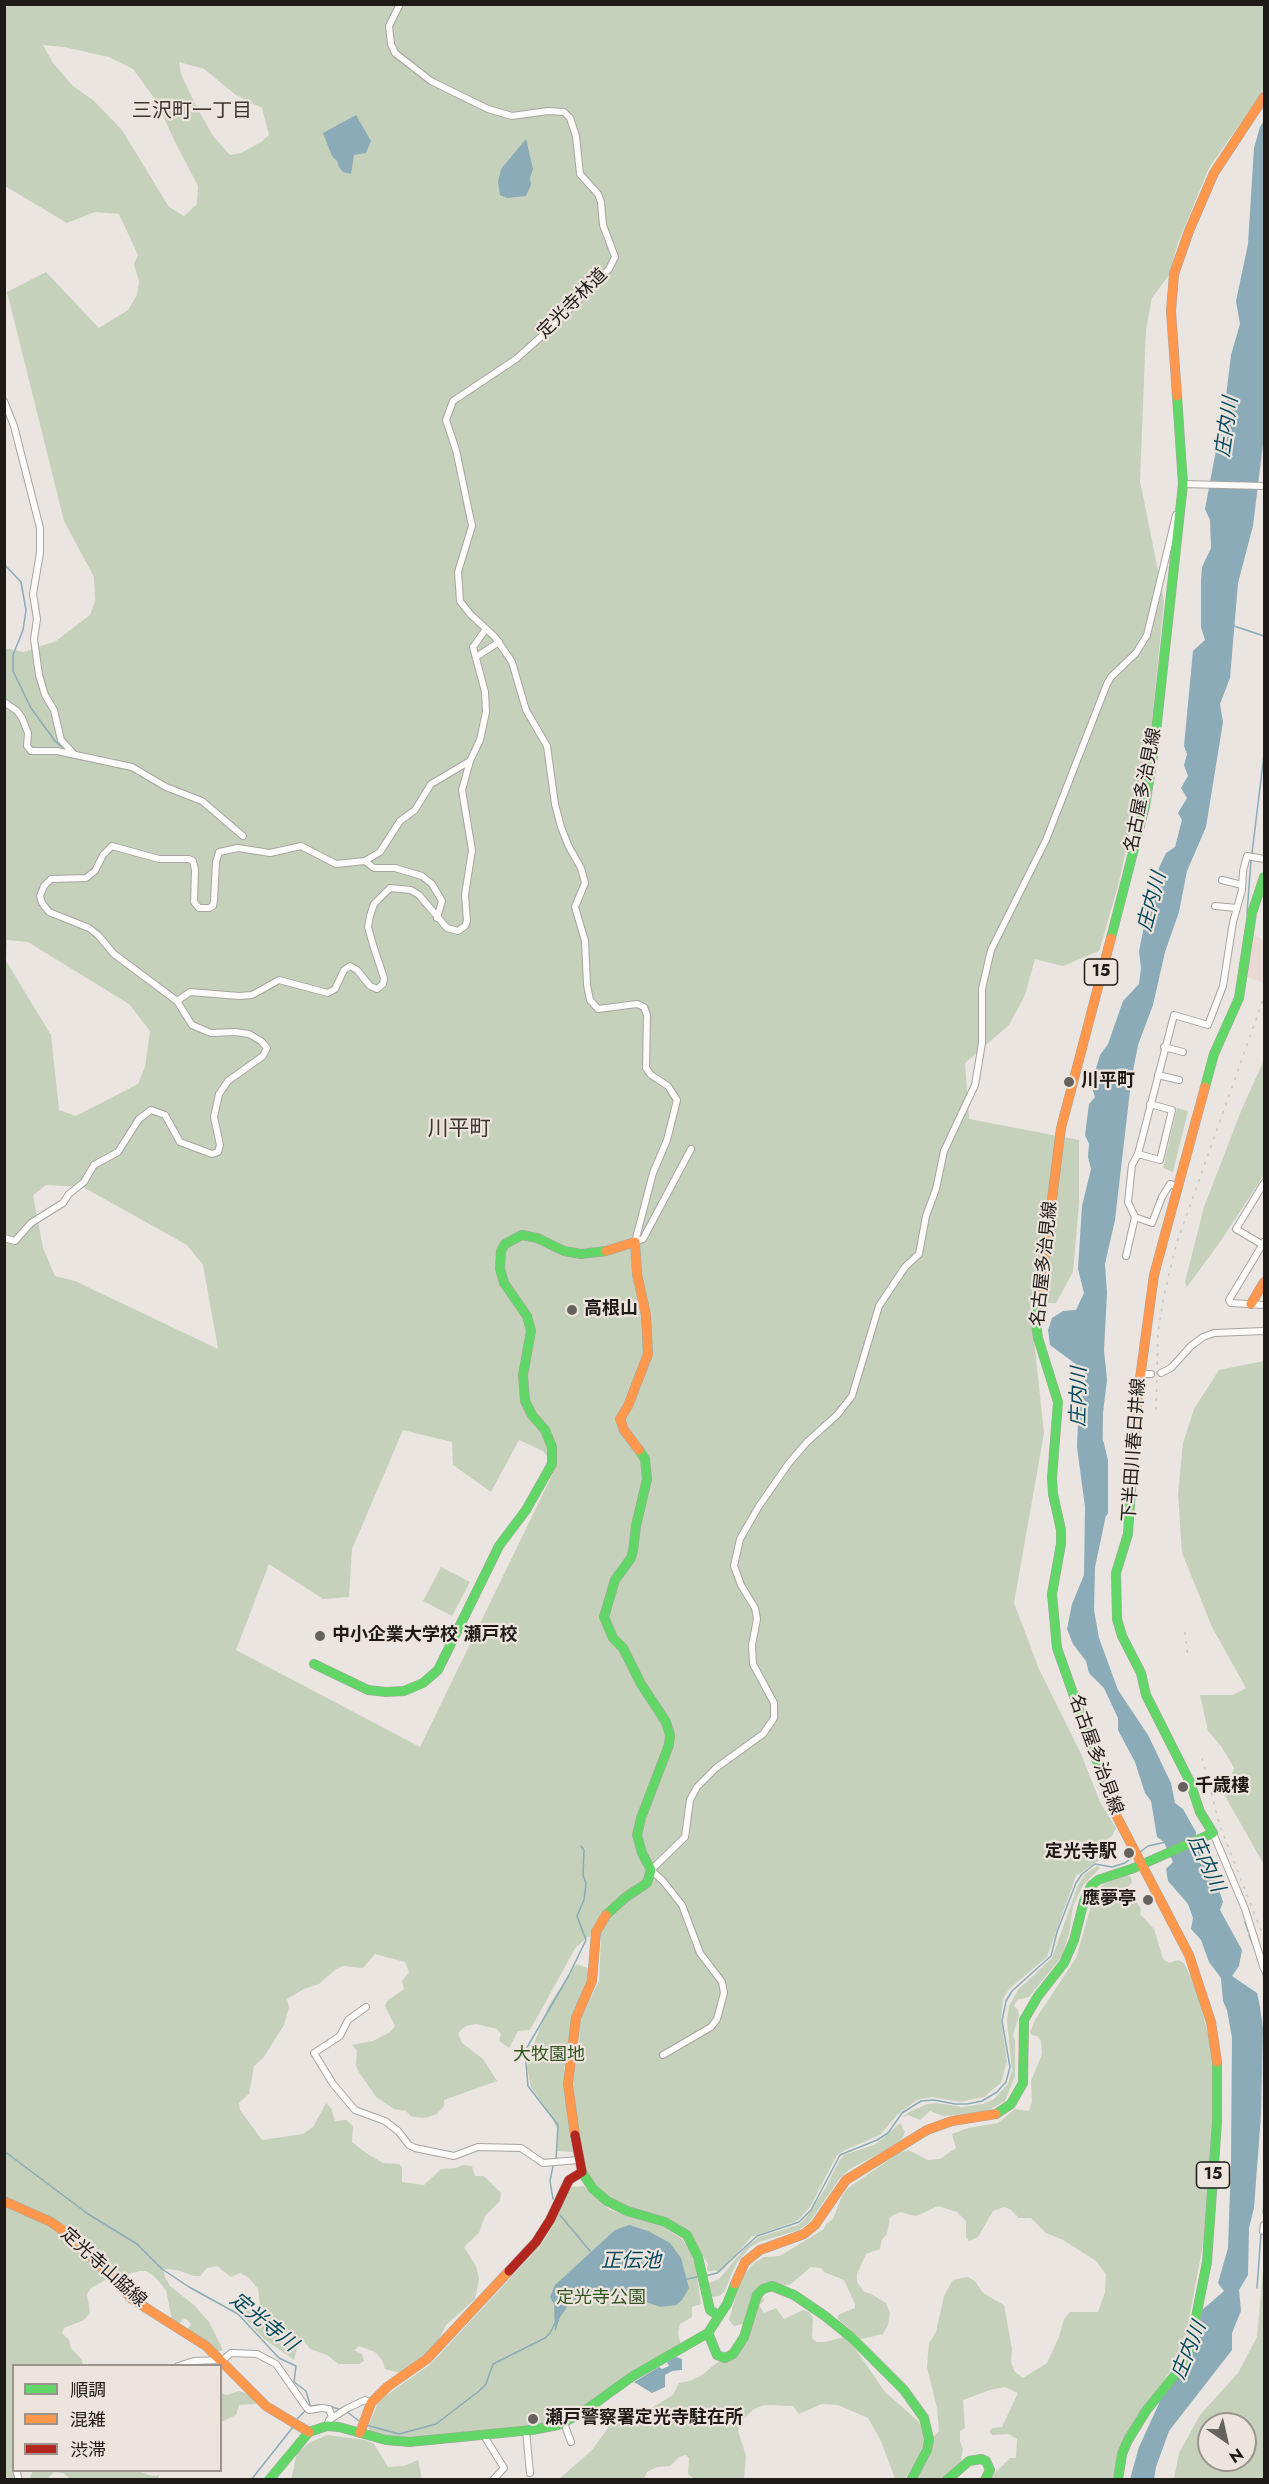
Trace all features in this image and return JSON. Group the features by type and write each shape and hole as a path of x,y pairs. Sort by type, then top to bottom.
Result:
{"main road":[{"name":"名古屋多治見線","path":"1118,2480 1122,2454 1128,2440 1187,2355 1207,2262 1217,2122 1217,2056 1211,2022 1189,1955 1116,1815 1054,1638 1052,1594 1061,1544 1052,1478 1059,1402 1038,1338 1036,1323 1061,1128 1150,778 1183,484 1171,311 1174,274 1185,240 1214,173 1264,97"},
{"name":"下半田川春日井線","path":"1213,1833 1200,1812 1190,1782 1146,1695 1141,1673 1122,1636 1117,1619 1116,1573 1128,1534 1131,1513 1131,1482 1140,1374 1154,1275 1214,1054 1239,998 1252,913 1264,877"},
{"path":"314,1664 368,1689 386,1692 404,1690 423,1683 438,1670 499,1546 526,1510 552,1464 552,1447 545,1430 532,1415 525,1401 523,1375 531,1331 527,1316 504,1283 500,1269 501,1251 505,1244 522,1235 537,1238 564,1251 581,1254 600,1252 635,1242 648,1354 628,1406 620,1419 624,1430 645,1459 646,1479 633,1551 615,1580 604,1617 613,1638 623,1648 641,1684 666,1722 670,1735 669,1745 641,1818 637,1835 642,1853 651,1870 647,1883 602,1919 596,1932 592,1980 576,2018 568,2084 578,2160 582,2172 593,2189 607,2201 627,2211 665,2222 687,2235 694,2246 710,2310 719,2316"},
{"path":"1251,1305 1264,1281"},
{"path":"269,2480 309,2432 327,2426 362,2427 386,2440 409,2442 544,2429 564,2423 633,2376 708,2333 719,2316 745,2262 760,2250 804,2234 816,2224 846,2180 937,2126 952,2121 999,2113 1011,2104 1023,2084 1024,2020 1038,1996 1064,1962 1074,1940 1088,1892 1098,1880 1140,1859 1213,1833"},
{"path":"362,2427 371,2403 387,2387 427,2360 536,2242 550,2220 569,2180 582,2172"},
{"name":"定光寺山脇線","path":"4,2201 51,2222 85,2249 132,2299 206,2346 266,2406 309,2432"},
{"path":"708,2333 717,2355 725,2358 733,2355 744,2337 757,2295 763,2289 772,2286 794,2295 825,2316 852,2338 904,2390 924,2418 930,2439 927,2450 911,2480"},
{"path":"947,2480 969,2461 981,2459 986,2461 990,2470 985,2480"}],"street":[{"name":"定光寺林道","path":"400,4 389,26 391,44 395,53 431,81 488,109 513,116 548,111 564,112 570,117 576,136 580,174 598,194 603,225 615,257 609,269 553,326 516,359 453,401 449,408 446,420 456,450 472,526 458,572 460,601 486,629"},
{"path":"4,401 14,426 40,528 40,553 33,594 37,619 34,639 39,675 45,695 54,710 61,740 73,753"},
{"path":"1183,484 1264,486"},
{"path":"663,2055 711,2027 717,2019 724,1993 722,1982 700,1953 682,1905 651,1870 686,1837 688,1809 697,1787 716,1768 763,1734 774,1718 774,1703 753,1664 752,1645 757,1619 755,1608 741,1585 734,1566 741,1539 759,1506 799,1449 837,1415 852,1396 879,1306 905,1267 919,1254 926,1216 936,1189 944,1151 975,1085 982,1043 982,989 991,950 1046,840 1107,684 1111,677 1136,653 1147,635 1173,522 1181,503"},
{"path":"177,1001 185,994 196,991 239,996 252,994 279,980 328,993 337,986 344,970 350,966 357,970 370,986 377,989 383,984 384,978 368,927 374,904 380,895 390,888 411,890 419,896 436,918 452,930 458,931 465,926 467,921 465,895 472,850 462,790 470,761 480,740 486,712 485,692 473,647 486,629 499,642 517,674 528,716 547,746 555,804 561,827 581,868 585,883 575,907 585,941 590,1000 598,1009 637,1004 644,1008 647,1015 646,1068 651,1075 668,1086 677,1100 667,1140 653,1173 635,1242"},
{"path":"476,657 499,642"},
{"path":"4,702 17,711 22,718 28,733 27,746 32,751 50,750 73,753 145,772 166,787 202,801 243,836"},
{"path":"4,1238 15,1241 31,1223 63,1203 69,1194 84,1182 94,1165 118,1152 146,1112 151,1110 165,1115 180,1142 212,1154 219,1150 214,1117 219,1094 228,1081 263,1056 267,1048 261,1041 249,1034 235,1032 211,1034 192,1025 177,1001 123,961 89,928 49,912 40,896 44,886 51,879 86,878 95,871 103,855 112,846 159,859 193,861 194,902 199,908 208,909 213,906 214,901 216,862 219,852 238,848 270,853 301,846 336,864 364,861 380,852 400,821 415,810 431,784 470,761"},
{"path":"1126,1256 1135,1217 1128,1202 1132,1165 1138,1154 1174,1015 1208,1026 1223,986 1247,856 1264,859"},
{"path":"364,861 374,868 395,868 422,876 432,884 442,901 436,918"},
{"path":"1222,880 1242,885"},
{"path":"1215,906 1237,908"},
{"path":"1164,1047 1183,1052"},
{"path":"1158,1075 1179,1080"},
{"path":"1138,1154 1160,1160 1172,1110 1150,1104"},
{"path":"635,1242 643,1239 691,1149"},
{"path":"1264,1183 1236,1229 1264,1243 1229,1300 1231,1303 1264,1305"},
{"path":"1135,1217 1152,1223 1162,1197 1170,1184 1178,1186"},
{"path":"1161,1373 1171,1368 1191,1346 1203,1337 1214,1333 1264,1331"},
{"path":"1140,1374 1151,1374"},
{"path":"1213,1833 1245,1909 1264,1968"},
{"path":"366,2007 348,2020 340,2036 314,2053 333,2084 355,2110 385,2121 401,2134 409,2145 416,2148 454,2156 478,2147 520,2148 539,2162 578,2160"},
{"path":"184,2364 194,2361 222,2360 231,2354 256,2354 276,2364 308,2408 329,2409 332,2417"},
{"path":"327,2426 332,2417 340,2412 365,2400 371,2403"},
{"path":"564,2423 571,2442"},
{"path":"526,2431 530,2473"},
{"path":"486,2434 486,2439 504,2468 493,2480"}],"shaded area":[{"path":"1253,935 1264,940 1264,983 1247,977"}],"green space":[{"path":"5,5 1264,5 1264,89 1209,168 1178,243 1169,275 1152,298 1146,330 1140,481 1164,601 1150,742 1118,886 1099,951 1063,966 1035,959 1025,995 1009,1025 965,1063 969,1119 1079,1140 1079,1203 1073,1272 1056,1303 1030,1303 1044,1433 1014,1603 1039,1669 1082,1756 1100,1802 1116,1828 1112,1836 1103,1842 1102,1858 1076,1876 1047,1957 1009,1989 1003,1999 1001,2021 1007,2061 1001,2083 984,2097 961,2102 932,2097 917,2100 898,2114 880,2135 837,2155 810,2207 797,2221 751,2237 723,2270 719,2273 715,2270 709,2272 708,2264 688,2233 620,2205 596,2188 585,2169 580,2153 572,2068 579,2045 580,2019 599,1981 601,1937 593,1933 576,1947 530,2030 518,2031 509,2048 499,2041 501,2034 497,2029 476,2024 466,2026 458,2033 462,2043 483,2059 497,2081 444,2100 444,2106 437,2114 426,2118 412,2117 406,2111 394,2109 376,2097 356,2066 357,2050 352,2045 373,2041 390,2032 395,2026 385,2006 387,2001 404,1989 402,1981 409,1972 405,1962 375,1954 363,1968 343,1966 319,1984 304,1989 287,1999 289,2007 284,2025 264,2057 254,2066 249,2094 239,2103 240,2110 262,2140 303,2134 313,2127 326,2103 331,2108 335,2121 346,2120 353,2126 352,2142 383,2163 399,2164 402,2167 402,2182 424,2185 441,2169 463,2165 472,2166 475,2176 484,2176 501,2193 500,2201 485,2216 479,2233 464,2247 476,2266 479,2279 475,2299 446,2325 434,2349 400,2373 385,2369 382,2360 375,2352 359,2346 354,2350 362,2354 364,2361 359,2364 338,2364 327,2355 310,2349 302,2339 299,2340 294,2360 263,2338 243,2316 242,2310 253,2310 260,2306 258,2289 249,2278 240,2273 231,2277 217,2266 207,2268 200,2276 164,2269 164,2275 170,2286 194,2305 209,2322 222,2351 216,2351 187,2330 191,2324 185,2318 178,2324 172,2320 166,2290 154,2276 146,2271 106,2280 91,2288 87,2294 90,2313 84,2320 64,2328 62,2333 69,2340 71,2348 83,2364 12,2364 12,2472 19,2472 22,2479 5,2480 4,648 24,652 56,641 90,615 95,601 94,577 64,521 7,292 46,272 99,328 128,310 137,295 139,282 134,264 138,255 119,214 95,212 67,223 5,186","holes":["43,45 109,57 133,69 157,102 198,186 197,204 184,216 169,207 122,130 94,101 73,86 53,63","179,62 204,69 236,95 262,108 269,135 241,153 230,155 213,136 196,106 181,74","7,940 28,942 129,1004 150,1031 145,1067 138,1084 76,1116 59,1110 51,1035 6,961","46,1185 83,1187 187,1245 203,1265 218,1349 75,1281 55,1276 43,1248 33,1195","403,1430 452,1442 453,1465 491,1492 519,1440 543,1451 556,1467 420,1747 236,1650 269,1564 323,1599 349,1597 352,1549"]},
{"path":"1264,1060 1264,1175 1187,1287 1185,1282 1204,1207 1241,1111"},
{"path":"1177,1108 1188,1111 1173,1172 1163,1168"},
{"path":"1264,1361 1264,1872 1263,1863 1225,1796 1234,1768 1221,1746 1208,1731 1200,1695 1233,1695 1246,1688 1212,1627 1182,1553 1178,1494 1183,1443 1194,1409 1219,1370"},
{"path":"441,1567 470,1582 452,1616 423,1601"},
{"path":"1097,1866 1100,1868 1083,1885 1073,1906 1069,1934 1062,1956 1029,1997 1017,2000 1014,2006 1019,2016 1013,2035 1015,2076 1005,2101 989,2110 975,2113 943,2116 930,2111 920,2120 908,2115 902,2117 927,2104 937,2103 962,2107 983,2104 994,2099 1008,2084 1012,2070 1007,2021 1009,2006 1018,1990 1052,1958 1078,1885 1085,1874"},
{"path":"1127,1875 1131,1877 1132,1882 1128,1887 1141,1909 1140,1914 1154,1929 1163,1959 1169,1963 1178,1960 1184,1963 1198,1993 1212,2052 1214,2111 1205,2234 1183,2351 1154,2396 1114,2479 989,2479 1010,2458 1016,2458 1017,2439 1009,2434 992,2435 989,2431 1002,2427 1018,2393 1005,2387 963,2400 965,2428 960,2431 963,2449 960,2465 944,2479 915,2479 934,2436 939,2431 937,2408 927,2367 929,2343 936,2332 944,2296 953,2280 968,2277 975,2281 983,2293 1004,2305 1012,2349 1011,2362 1015,2372 1023,2378 1047,2363 1059,2337 1064,2319 1070,2312 1098,2312 1105,2292 1106,2274 1096,2261 1063,2240 1046,2233 1031,2218 1019,2218 1010,2209 1004,2207 993,2211 978,2237 969,2241 966,2237 966,2221 957,2212 938,2206 916,2216 900,2212 890,2217 887,2234 882,2239 880,2249 866,2254 857,2274 857,2282 864,2292 886,2303 890,2313 888,2325 883,2334 861,2339 838,2319 838,2315 855,2308 855,2304 844,2280 824,2272 821,2268 811,2267 791,2284 782,2286 767,2283 758,2289 743,2324 734,2326 729,2320 737,2291 744,2275 754,2263 764,2257 780,2256 824,2229 826,2224 833,2219 842,2196 848,2188 899,2153 908,2150 928,2160 940,2159 956,2148 952,2134 968,2128 998,2123 1015,2109 1029,2111 1032,2102 1031,2081 1042,2054 1041,2041 1030,2032 1035,2020 1076,1958 1090,1910 1091,1897 1106,1883"},
{"name":"大牧園地","path":"576,1964 590,1969 589,1980 564,2069 573,2152 557,2151 558,2131 552,2117 531,2087 527,2067 548,2007"},
{"path":"900,2123 905,2132 902,2139 850,2169 840,2178 809,2223 799,2230 759,2242 749,2248 736,2264 724,2292 719,2296 709,2297 707,2284 719,2279 746,2247 759,2237 798,2225 805,2219 844,2155 876,2144"},
{"name":"定光寺公園","path":"584,2186 610,2210 663,2227 682,2239 689,2249 695,2263 701,2304 692,2307 692,2317 680,2324 678,2333 681,2345 574,2415 539,2427 398,2439 370,2433 368,2427 378,2403 428,2366 441,2353 541,2245 571,2187"},
{"path":"1264,2260 1264,2479 1174,2479 1179,2453 1197,2420 1197,2472 1257,2472 1257,2412 1203,2412 1238,2373 1257,2337"},
{"path":"762,2296 764,2301 759,2305 764,2313 776,2308 784,2319 803,2310 809,2312 813,2318 812,2338 816,2342 844,2337 854,2347 885,2392 918,2421 923,2430 924,2440 920,2453 905,2479 895,2479 881,2441 868,2418 838,2405 822,2404 799,2414 793,2406 765,2405 754,2409 742,2420 738,2431 746,2456 744,2479 694,2479 688,2474 689,2458 686,2455 679,2457 670,2466 657,2467 647,2472 644,2479 558,2480 592,2450 610,2425 645,2412 673,2395 679,2383 702,2375 719,2361 737,2356 744,2345 758,2299"},
{"path":"239,2391 251,2395 256,2404 239,2405 236,2415 222,2422 222,2393 226,2395"},
{"path":"327,2435 366,2440 374,2444 388,2467 404,2466 418,2460 422,2479 291,2480 297,2453 309,2443"},
{"path":"32,2472 54,2472 47,2479 30,2477"},
{"path":"54,2472 141,2472 152,2476 159,2475 159,2479 70,2479 63,2473"}],"water":[{"path":"356,115 371,141 366,153 354,155 351,174 343,172 339,167 323,133"},
{"name":"庄内川","path":"1264,120 1264,436 1253,526 1238,583 1230,678 1220,704 1223,722 1206,827 1187,871 1179,912 1165,952 1153,1005 1138,1045 1131,1082 1115,1220 1105,1264 1107,1293 1104,1350 1107,1380 1103,1413 1102,1486 1106,1515 1095,1567 1094,1610 1099,1638 1118,1690 1148,1735 1171,1783 1175,1803 1183,1809 1196,1832 1196,1846 1209,1860 1223,1902 1220,1910 1242,1950 1239,1966 1232,1976 1257,1993 1263,2028 1261,2115 1254,2208 1249,2228 1248,2275 1239,2290 1241,2311 1232,2333 1232,2350 1169,2431 1154,2479 1130,2479 1139,2447 1202,2310 1224,2291 1218,2283 1228,2248 1232,2038 1223,2001 1221,1978 1209,1962 1201,1940 1191,1929 1193,1918 1188,1904 1168,1881 1166,1869 1173,1862 1164,1842 1157,1837 1151,1801 1145,1793 1135,1762 1118,1730 1118,1718 1104,1688 1089,1673 1086,1661 1073,1644 1067,1629 1072,1604 1084,1575 1085,1507 1077,1447 1078,1420 1086,1375 1077,1365 1050,1345 1048,1330 1052,1318 1063,1311 1076,1310 1084,1293 1078,1269 1082,1206 1091,1169 1088,1157 1089,1144 1085,1135 1089,1104 1095,1097 1091,1085 1100,1055 1108,1044 1123,1001 1139,984 1141,968 1139,951 1145,922 1145,904 1151,899 1159,868 1166,853 1175,847 1182,820 1178,813 1187,798 1181,788 1188,776 1184,765 1187,754 1184,746 1193,651 1205,640 1201,627 1201,581 1202,567 1211,548 1210,520 1205,509 1219,434 1230,415 1226,396 1231,355 1240,324 1236,301 1248,244 1254,148"},
{"path":"526,139 533,169 530,178 531,185 526,196 507,198 500,195 498,182 501,169"},
{"name":"正伝池","path":"629,2225 648,2231 670,2243 681,2258 689,2288 682,2300 676,2305 661,2307 630,2297 587,2292 570,2303 560,2317 555,2332 554,2304 550,2297 555,2285 615,2230"},
{"path":"676,2357 682,2359 682,2370 672,2371 665,2375 665,2387 652,2393 634,2382 659,2367 662,2369 669,2366 667,2362"}],"waterway":[{"path":"4,564 21,582 26,610 23,630 13,655 13,671 31,708 55,741 64,749"},
{"path":"1234,626 1264,636"},
{"path":"1252,853 1264,755"},
{"path":"86,760 103,764"},
{"path":"1247,914 1251,860"},
{"name":"庄内川","path":"1099,1444 1103,1461 1103,1512"},
{"name":"定光寺川","path":"1140,1852 1148,1846 1166,1842"},
{"path":"556,2159 558,2125 528,2086 525,2051 569,1975 586,1940 577,1916 584,1900 586,1883 583,1875 584,1850 581,1846"},
{"name":"定光寺川","path":"705,2276 717,2273 757,2236 799,2222 811,2210 840,2155 888,2133 902,2113 921,2101 934,2100 967,2104 982,2101 997,2092 1006,2082 1010,2067 1002,2021 1006,2001 1012,1991 1051,1956 1057,1932 1076,1883 1082,1874 1095,1864 1112,1867 1125,1863 1134,1856"},
{"path":"1245,1922 1248,1931"},
{"path":"1249,1935 1253,1945"},
{"path":"1262,1970 1264,1978"},
{"name":"定光寺川","path":"4,2151 88,2214 137,2244 162,2269 238,2314 279,2358 296,2366 294,2382 306,2391 310,2405"},
{"path":"553,2166 550,2181 553,2199"},
{"path":"1263,2213 1264,2204"},
{"path":"560,2215 590,2251"},
{"path":"1257,2288 1261,2233"},
{"name":"定光寺川","path":"687,2279 697,2277"},
{"name":"定光寺川","path":"366,2425 399,2434 436,2424 486,2384 493,2364 545,2338 555,2323"},
{"name":"定光寺川","path":"310,2406 321,2405"},
{"name":"定光寺川","path":"332,2407 342,2410"},
{"path":"296,2420 305,2411"},
{"name":"定光寺川","path":"346,2411 359,2421"},
{"path":"251,2480 293,2427"}],"railway":[{"path":"1156,1410 1158,1333 1176,1245 1264,997"},
{"path":"1185,1632 1188,1658"},
{"path":"1202,1758 1220,1826 1264,1938"}],"traffic: fast":[{"path":"1111,938 1145,806 1154,750 1183,484 1177,396"},
{"path":"1205,1087 1214,1054 1239,998 1252,913 1264,877"},
{"path":"314,1664 368,1690 386,1692 404,1691 423,1683 438,1670 499,1546 526,1510 552,1464 552,1447 545,1430 532,1415 525,1401 523,1375 531,1331 527,1316 504,1283 500,1269 501,1251 505,1244 522,1235 537,1238 564,1251 581,1254 606,1251"},
{"path":"1040,1294 1036,1323 1038,1338 1058,1402 1052,1478 1061,1530 1061,1544 1052,1594 1057,1648 1108,1792"},
{"path":"606,1915 626,1897 647,1883 651,1870 642,1853 637,1835 641,1818 669,1745 670,1735 666,1722 641,1684 623,1648 613,1638 604,1617 615,1580 631,1558 633,1551 636,1526 647,1479 645,1459 639,1450"},
{"path":"996,2114 1011,2104 1023,2083 1024,2020 1038,1996 1064,1963 1074,1940 1084,1901 1091,1886 1098,1880 1134,1868 1213,1833 1200,1812 1190,1782 1146,1695 1141,1673 1122,1636 1117,1619 1116,1573 1128,1534 1132,1474"},
{"path":"1118,2480 1122,2454 1128,2440 1146,2411 1178,2371 1187,2355 1192,2337 1207,2262 1217,2122 1217,2062"},
{"path":"582,2172 593,2189 607,2201 627,2211 665,2222 687,2235 698,2257 710,2310 719,2316"},
{"path":"269,2480 309,2432 327,2426 386,2440 409,2442 532,2430 558,2425 580,2414 633,2376 708,2333 727,2304 735,2284"},
{"path":"708,2333 717,2355 725,2358 733,2354 744,2337 757,2295 763,2289 772,2286 794,2295 825,2316 852,2338 904,2390 924,2418 929,2439 927,2450 911,2480"},
{"path":"947,2480 969,2461 981,2459 986,2461 990,2470 985,2480"}],"traffic: slow":[{"path":"1177,396 1171,311 1174,274 1189,231 1214,173 1264,97"},
{"path":"1040,1294 1061,1128 1111,938"},
{"path":"1132,1474 1138,1393 1154,1275 1205,1087"},
{"path":"606,1251 635,1242 637,1274 646,1315 648,1354 628,1406 620,1419 624,1430 639,1450"},
{"path":"1251,1304 1264,1282"},
{"path":"1108,1792 1116,1815 1189,1955 1211,2022 1217,2062"},
{"path":"575,2135 568,2084 576,2018 592,1981 596,1932 606,1915"},
{"path":"735,2284 745,2262 760,2250 804,2234 815,2225 846,2180 927,2130 952,2121 996,2114"},
{"path":"4,2201 51,2222 72,2237 132,2299 206,2346 266,2406 309,2432"},
{"path":"360,2433 371,2403 387,2387 427,2359 509,2271"}],"traffic: jam":[{"path":"509,2271 536,2242 550,2220 569,2180 582,2172 575,2135"}],"place":[{"name":"川平町","path":"1069,1082"},
{"name":"高根山","path":"572,1310"},
{"name":"中小企業大学校 瀬戸校","path":"320,1636"},
{"name":"千歳樓","path":"1183,1787"},
{"name":"定光寺駅","path":"1129,1853"},
{"name":"應夢亭","path":"1148,1900"},
{"name":"瀬戸警察署定光寺駐在所","path":"533,2419"}],"district":[{"name":"三沢町一丁目","path":"192,112"},
{"name":"川平町","path":"459,1130"}]}
